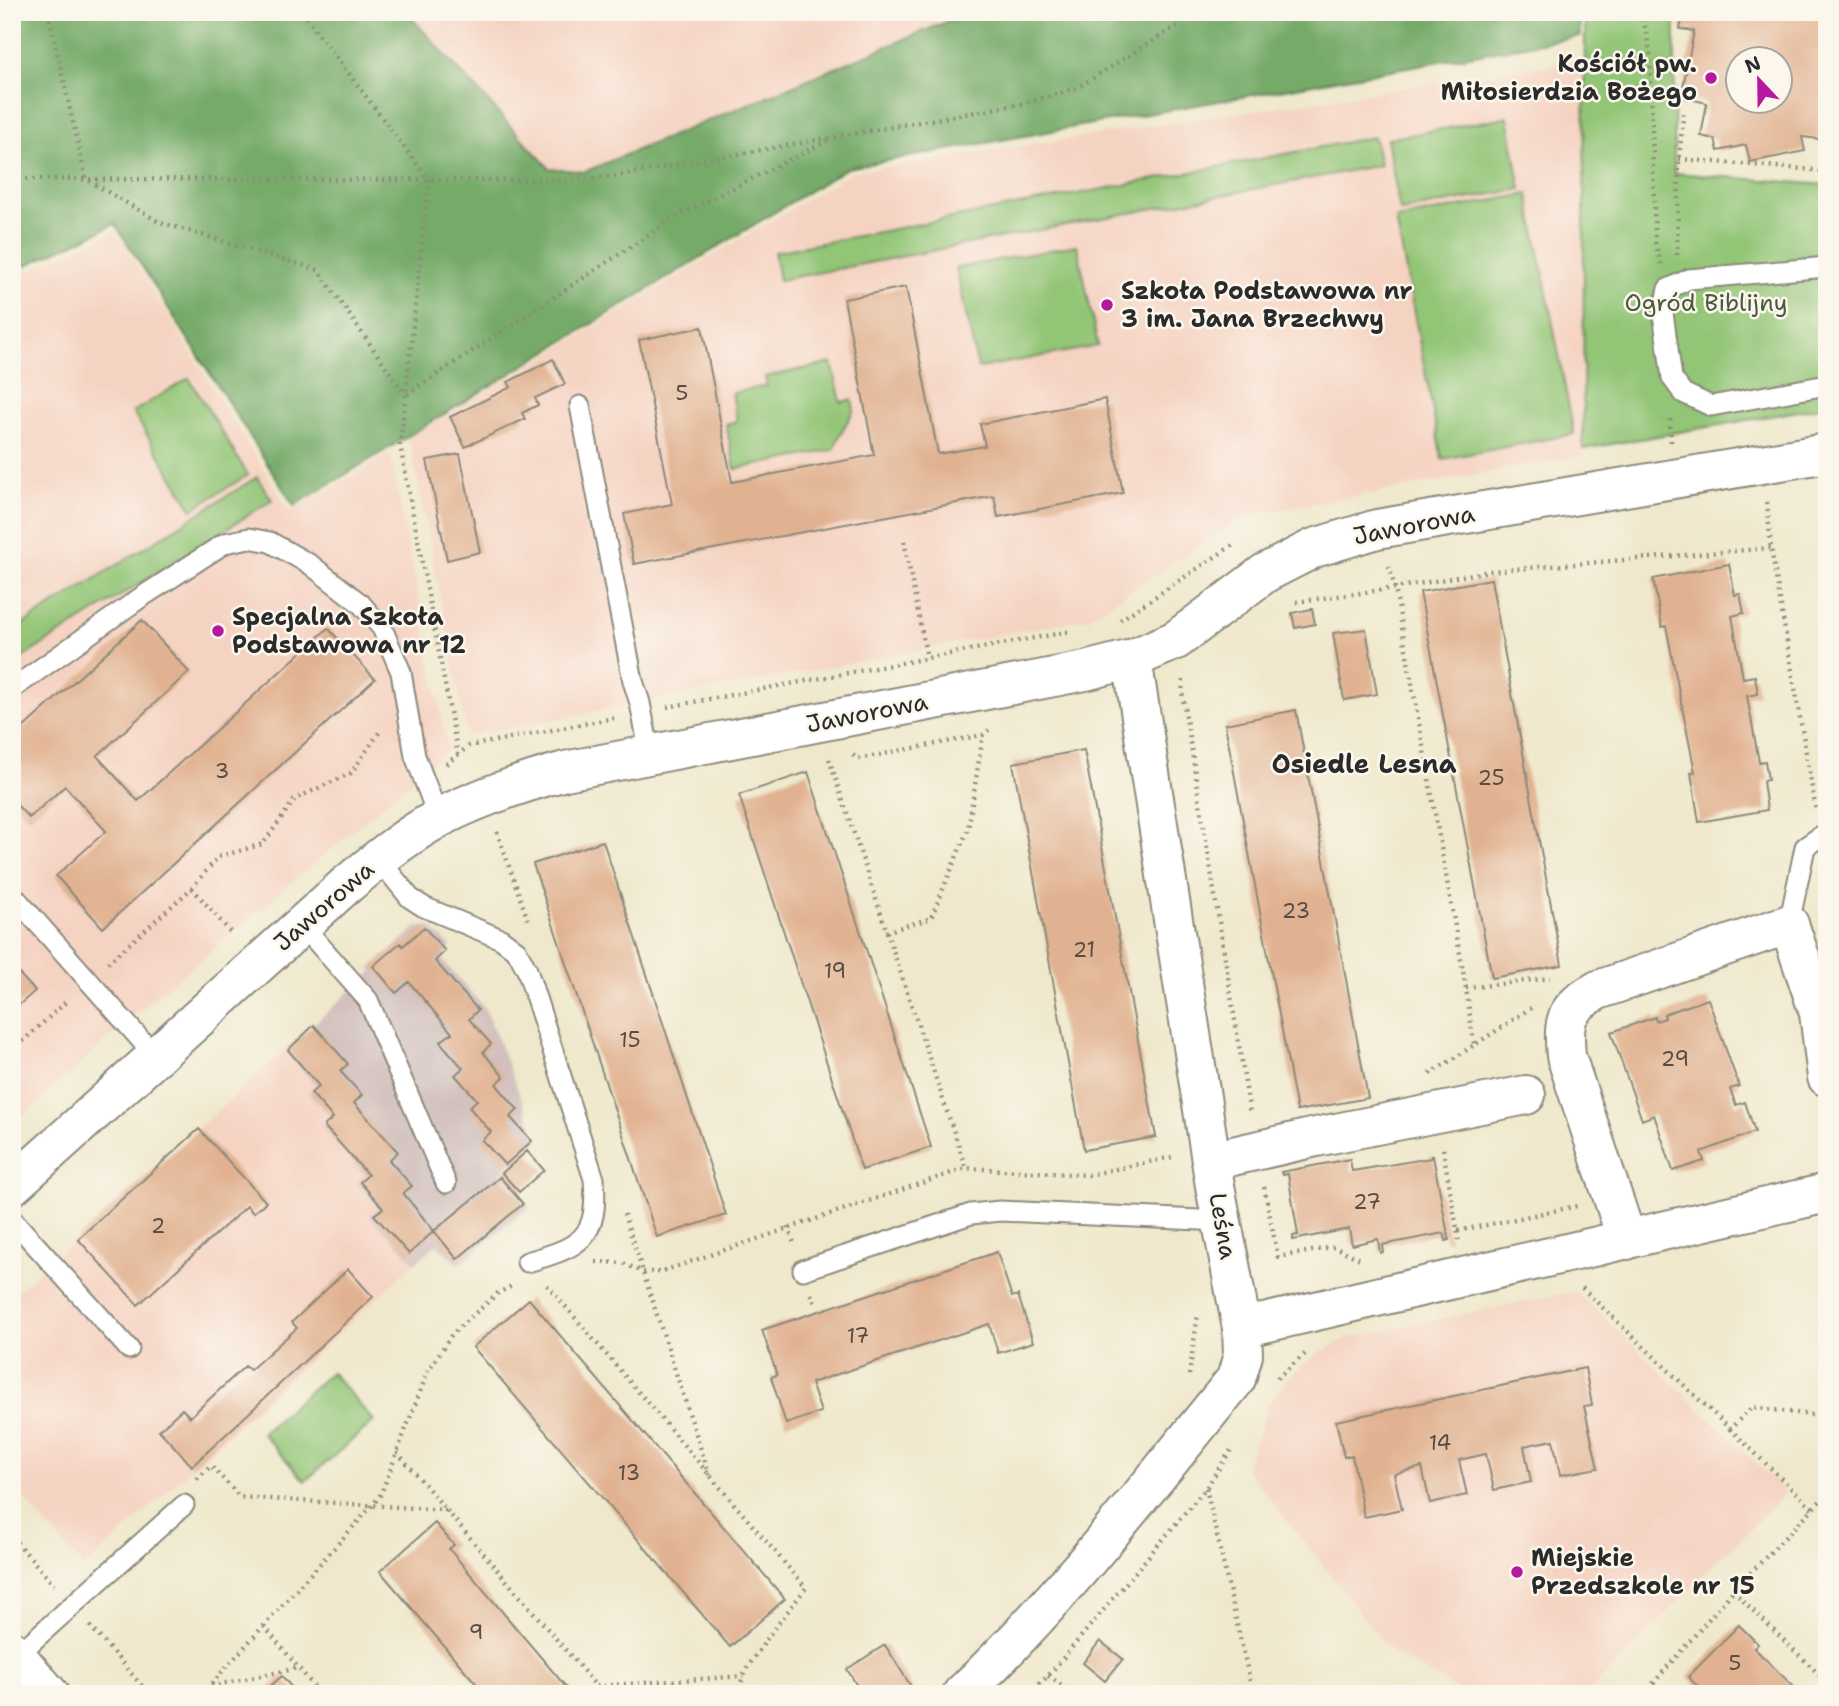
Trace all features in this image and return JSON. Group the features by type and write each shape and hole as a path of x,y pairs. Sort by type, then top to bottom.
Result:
{"street":[{"name":"Jaworowa","path":"12,1186 378,858 439,819 470,803 519,784 565,771 1085,671 1132,659 1177,640 1265,573 1314,548 1377,529 1827,453"},
{"name":"Leśna","path":"962,1694 1048,1608 1236,1379 1243,1355 1241,1328 1211,1161 1132,659"},
{"path":"1627,1240 1566,1056 1564,1031 1568,1015 1580,1000 1598,990 1789,924 1819,1013 1827,1077"},
{"path":"1211,1161 1525,1095"},
{"path":"1241,1328 1827,1193"},
{"path":"14,1653 49,1694"}],"lane":[{"path":"1827,267 1689,279 1668,289 1663,313 1672,378 1683,393 1711,406 1827,385"},
{"path":"580,406 632,681 640,703 650,755"},
{"path":"12,689 140,598 225,543 249,538 270,542 311,565 361,604 382,628 401,672 415,756 439,819"},
{"path":"1789,924 1805,848 1821,836"},
{"path":"378,858 410,898 501,939 517,951 527,970 594,1179 596,1202 592,1224 578,1242 533,1269"},
{"path":"12,894 156,1057"},
{"path":"302,925 368,1000 446,1182"},
{"path":"803,1270 971,1214 1000,1211 1222,1221"},
{"path":"12,1219 129,1349"},
{"path":"14,1653 184,1505"}],"path":[{"path":"48,12 86,179 159,222 318,270 406,394"},
{"path":"302,12 429,180 400,445 458,754"},
{"path":"12,180 566,180 615,176 1026,103 1077,88 1199,12"},
{"path":"1642,12 1650,51 1655,242 1668,289"},
{"path":"1668,289 1677,254 1679,159 1685,109"},
{"path":"406,394 679,215 836,137"},
{"path":"1679,159 1827,171"},
{"path":"1767,499 1771,548 1821,836"},
{"path":"904,541 927,658"},
{"path":"1287,604 1490,571 1771,548"},
{"path":"1388,564 1395,588 1474,1044"},
{"path":"1183,677 1182,692 1257,1152 1278,1257 1334,1247 1364,1260"},
{"path":"12,1051 192,888 218,857 263,844 295,799 351,773 405,696"},
{"path":"850,753 858,759 983,736 992,728"},
{"path":"886,932 931,918 968,829 983,736"},
{"path":"829,757 966,1168"},
{"path":"192,888 235,937"},
{"path":"1466,988 1582,974 1598,990"},
{"path":"1426,1076 1539,1002"},
{"path":"1436,1114 1461,1249"},
{"path":"1458,1231 1613,1198"},
{"path":"595,1262 623,1263 643,1272 710,1477"},
{"path":"533,1269 806,1588 747,1668 736,1694"},
{"path":"202,1694 381,1494 428,1371 452,1334 498,1293 521,1281"},
{"path":"1578,1284 1813,1508"},
{"path":"1187,1385 1200,1303"},
{"path":"1270,1389 1278,1378 1312,1349"},
{"path":"1730,1429 1752,1407 1827,1417"},
{"path":"1029,1694 1048,1676 1206,1488 1235,1444"},
{"path":"397,1451 603,1694"},
{"path":"184,1505 188,1488 211,1466 240,1497 447,1510"},
{"path":"1206,1488 1253,1694"},
{"path":"1644,1694 1733,1591 1827,1494"},
{"path":"1733,1591 1827,1682"},
{"path":"264,1626 320,1694"},
{"path":"209,1686 299,1668"},
{"path":"596,1686 744,1676"},
{"path":"1048,1676 1075,1694"}],"shaded area":[{"path":"406,12 969,12 585,171 549,168"},
{"name":"Szkoła Podstawowa nr 3 im. Jana Brzechwy","path":"1584,60 1583,456 1244,516 1089,618 467,736 409,438 852,172"},
{"name":"Specjalna Szkoła Podstawowa nr 12","path":"115,230 290,512 390,453 448,750 128,1021 12,1126 12,278"},
{"path":"429,926 451,946 442,960 485,1008 538,1140 500,1173 529,1207 458,1265 437,1244 415,1263 370,1216 379,1207 357,1183 365,1175 322,1127 332,1118 308,1093 316,1086 285,1050 373,971 370,968 417,927"},
{"path":"285,1050 316,1087 309,1093 332,1118 322,1127 365,1175 357,1183 379,1207 371,1216 415,1263 84,1568 12,1485 12,1296"},
{"name":"Miejskie Przedszkole nr 15","path":"1576,1291 1786,1492 1587,1694 1465,1694 1392,1653 1245,1468 1269,1403 1292,1374 1318,1353 1348,1338"}],"green space":[{"path":"12,12 406,12 549,168 584,172 970,12 1580,12 1580,36 847,168 294,506 115,224 12,272"},
{"name":"Ogród Biblijny","path":"1585,12 1675,12 1674,173 1827,185 1827,406 1583,449"},
{"path":"1508,117 1521,189 1400,211 1387,139"},
{"path":"1374,137 1380,165 779,280 774,252"},
{"path":"1528,194 1574,434 1442,459 1396,219"},
{"path":"1077,245 1098,346 978,368 956,268"},
{"path":"832,363 841,402 852,400 854,410 834,450 735,469 726,424 737,421 732,393 767,386 765,377"},
{"path":"189,378 248,475 192,509 133,412"},
{"path":"257,477 272,500 12,664 12,631"},
{"path":"331,1372 374,1421 305,1481 262,1433"}],"building":[{"name":"Kościół pw. Miłosierdzia Bożego","path":"1684,12 1827,12 1827,150 1819,139 1802,137 1805,151 1750,162 1746,145 1718,151 1715,139 1701,136 1707,103 1681,97 1694,31 1680,29"},
{"path":"906,287 938,454 985,446 980,424 1105,399 1123,493 998,517 994,496 634,564 624,514 672,504 639,340 702,327 732,482 874,455 844,299"},
{"path":"553,359 565,384 535,398 538,405 522,413 525,419 465,447 450,417 511,387 508,382"},
{"path":"460,454 480,552 447,560 427,460"},
{"path":"1729,564 1735,595 1740,594 1744,613 1732,616 1743,678 1755,676 1758,694 1747,696 1759,762 1765,761 1768,780 1763,781 1767,810 1699,822 1691,773 1695,772 1666,626 1662,627 1653,579"},
{"path":"1491,579 1562,965 1492,978 1420,592"},
{"path":"1312,609 1315,624 1295,628 1292,613"},
{"path":"142,620 189,672 97,756 138,801 328,628 375,679 103,928 56,876 106,831 65,786 29,818 12,800 12,738"},
{"path":"1366,629 1377,694 1344,700 1333,633"},
{"path":"1296,710 1368,1098 1297,1111 1225,724"},
{"path":"1084,750 1156,1137 1084,1150 1013,763"},
{"path":"808,772 931,1147 862,1170 739,795"},
{"path":"603,841 726,1215 657,1237 533,864"},
{"path":"424,927 445,951 435,961 478,1010 469,1019 491,1044 483,1052 504,1077 496,1084 518,1110 510,1117 532,1141 505,1165 482,1140 491,1132 469,1107 477,1100 455,1075 463,1068 440,1042 452,1033 409,982 396,993 373,966 400,943 403,946"},
{"path":"12,946 20,955 12,963"},
{"path":"12,966 35,991 12,1011"},
{"path":"1708,999 1739,1086 1730,1089 1736,1105 1745,1102 1755,1132 1701,1152 1704,1161 1673,1171 1654,1115 1642,1120 1611,1032 1655,1017 1656,1021 1665,1018 1664,1014"},
{"path":"314,1025 348,1064 340,1071 362,1095 354,1103 398,1152 389,1160 412,1186 403,1193 434,1231 409,1254 374,1215 383,1208 360,1182 368,1175 324,1126 333,1118 311,1093 319,1086 288,1050"},
{"path":"199,1129 266,1202 253,1213 247,1206 138,1305 78,1239"},
{"path":"527,1151 544,1170 519,1192 502,1173"},
{"path":"1431,1156 1449,1240 1446,1241 1444,1233 1382,1245 1383,1252 1380,1253 1378,1239 1352,1245 1349,1229 1293,1240 1293,1236 1298,1235 1288,1174 1282,1175 1281,1172 1350,1159 1352,1171"},
{"path":"500,1177 523,1204 457,1259 434,1231"},
{"path":"997,1252 1012,1297 1018,1295 1033,1342 998,1353 989,1324 811,1383 821,1412 786,1424 771,1377 777,1375 762,1330"},
{"path":"348,1269 373,1297 192,1466 159,1430 182,1409 190,1417 245,1366 250,1370 297,1328 292,1322"},
{"path":"529,1299 785,1599 730,1647 473,1347"},
{"path":"1585,1368 1592,1405 1584,1406 1598,1468 1560,1475 1553,1440 1524,1446 1531,1482 1494,1490 1486,1454 1459,1460 1467,1495 1430,1503 1422,1467 1394,1474 1402,1509 1364,1517 1352,1455 1344,1457 1336,1421"},
{"path":"435,1523 454,1545 449,1549 572,1694 485,1694 380,1571"},
{"path":"1739,1625 1758,1644 1754,1648 1801,1694 1706,1694 1688,1677"},
{"path":"1100,1641 1123,1659 1105,1681 1083,1663"},
{"path":"885,1645 912,1688 903,1694 862,1694 847,1669"},
{"path":"282,1676 297,1694 261,1694"}],"place":[{"name":"Kościół pw. Miłosierdzia Bożego","path":"1711,78"},
{"name":"Szkoła Podstawowa nr 3 im. Jana Brzechwy","path":"1107,305"},
{"name":"Specjalna Szkoła Podstawowa nr 12","path":"218,631"},
{"name":"Miejskie Przedszkole nr 15","path":"1517,1572"}],"district":[{"name":"Osiedle Lesna","path":"1364,763"}]}
